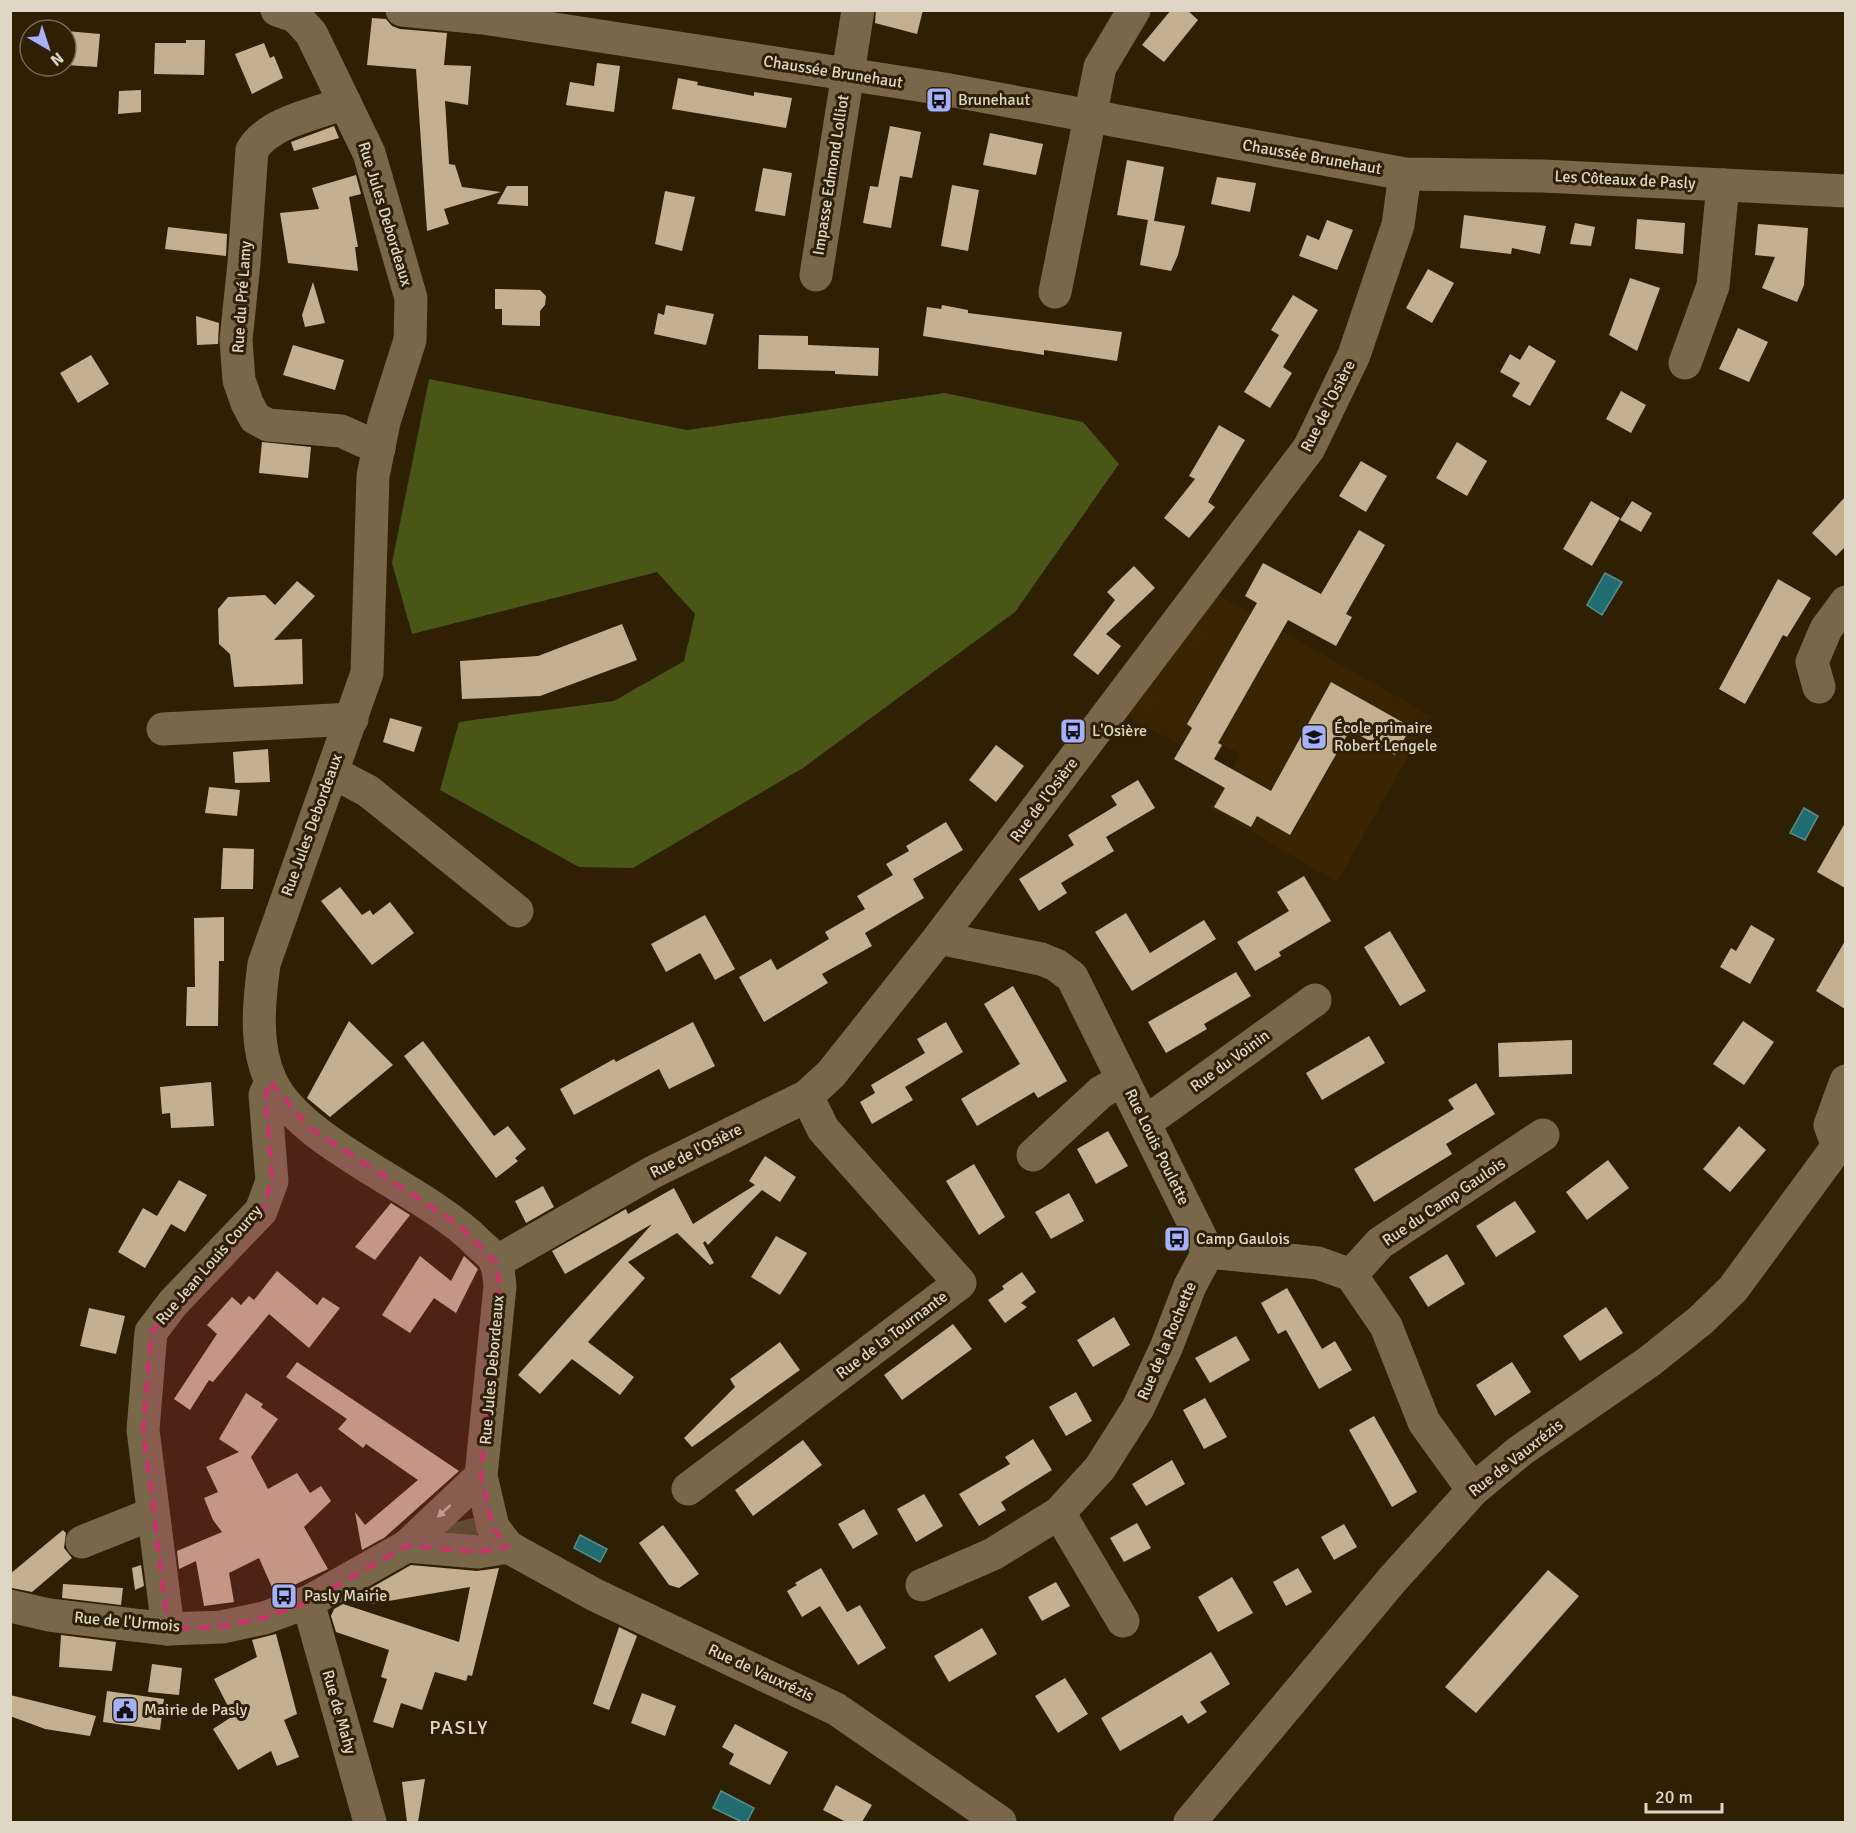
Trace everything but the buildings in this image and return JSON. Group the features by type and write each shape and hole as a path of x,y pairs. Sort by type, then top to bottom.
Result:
{"street":[{"name":"Chaussée Brunehaut","path":"402,10 483,18 944,89 1405,174"},
{"name":"Impasse Edmond Lolliot","path":"816,275 858,10"},
{"path":"1055,292 1100,67 1134,10"},
{"name":"Rue Jules Debordeaux","path":"292,12 311,33 369,153 411,298 410,340 384,422 373,476 367,673 264,964 259,1004 261,1037 271,1082 287,1105 309,1127 457,1223 496,1262 500,1286 481,1476 493,1527 508,1547"},
{"name":"Rue du Pré Lamy","path":"345,103 271,130 259,138 252,150 236,340 239,380 255,418 268,425 341,432 379,448"},
{"name":"Les Côteaux de Pasly","path":"1405,174 1543,176 1845,191"},
{"name":"Rue de l'Osière","path":"496,1262 653,1172 807,1096 831,1074 939,939 1310,448 1354,356 1398,225 1405,174"},
{"path":"1685,363 1713,286 1723,185"},
{"path":"1819,687 1812,662 1826,628 1845,602"},
{"path":"163,729 352,719"},
{"path":"332,772 368,791 517,911"},
{"name":"Rue Louis Poulette","path":"939,939 1041,959 1056,965 1072,977 1146,1122 1208,1252"},
{"name":"Rue du Voinin","path":"1146,1122 1315,1000"},
{"path":"1033,1155 1101,1092 1123,1080"},
{"name":"Rue de Vauxrézis","path":"1190,1822 1392,1580 1473,1490 1520,1452 1650,1361 1701,1320 1733,1289 1841,1139 1830,1125 1845,1081"},
{"name":"Rue Jean Louis Courcy","path":"168,1629 143,1430 151,1332 173,1303 261,1211 272,1181 265,1095 271,1082"},
{"name":"Rue de la Tournante","path":"688,1489 960,1284 823,1129 807,1096"},
{"name":"Rue du Camp Gaulois","path":"1351,1275 1380,1243 1543,1135"},
{"path":"1208,1252 1318,1263 1351,1275 1386,1326 1424,1422 1473,1490"},
{"name":"Rue de la Rochette","path":"922,1585 993,1554 1059,1513 1100,1468 1138,1408 1167,1348 1190,1286 1208,1252"},
{"name":"Rue de l'Urmois","path":"10,1606 49,1615 168,1629 222,1627 264,1618 308,1602 406,1546 481,1476"},
{"path":"1059,1513 1123,1621"},
{"path":"82,1542 152,1514"},
{"path":"406,1546 478,1552 508,1547"},
{"name":"Rue de Vauxrézis","path":"508,1547 595,1595 836,1709 1000,1822"},
{"name":"Rue de Mahy","path":"308,1602 370,1822"}],"highlighted area":[{"path":"271,1082 309,1127 457,1223 496,1262 500,1286 481,1476 493,1527 508,1547 478,1552 407,1546 308,1602 264,1618 222,1627 168,1629 143,1430 151,1332 261,1211 272,1181 265,1095"}],"shaded area":[{"name":"École primaire Robert Lengele","path":"1218,595 1431,716 1337,882 1211,808 1240,754 1192,728 1181,746 1126,715"}],"green space":[{"path":"429,379 687,430 945,393 1083,422 1119,464 1015,612 803,768 633,868 579,867 440,790 459,722 614,701 684,661 695,614 657,572 412,634 392,563"},
{"path":"473,1518 478,1522 480,1533 464,1542 442,1532 452,1523"}],"water":[{"path":"1605,573 1622,582 1602,615 1587,605"},
{"path":"1804,808 1818,816 1805,840 1790,833"},
{"path":"580,1535 607,1549 600,1562 574,1548"},
{"path":"721,1791 754,1808 747,1822 742,1822 713,1808"}],"place":[{"name":"Brunehaut","path":"939,100"},
{"name":"L'Osière","path":"1073,731"},
{"name":"École primaire Robert Lengele","path":"1314,737"},
{"name":"Camp Gaulois","path":"1177,1239"},
{"name":"Pasly Mairie","path":"284,1596"},
{"name":"Mairie de Pasly","path":"125,1710"}],"district":[{"name":"PASLY","path":"459,1727"}]}
